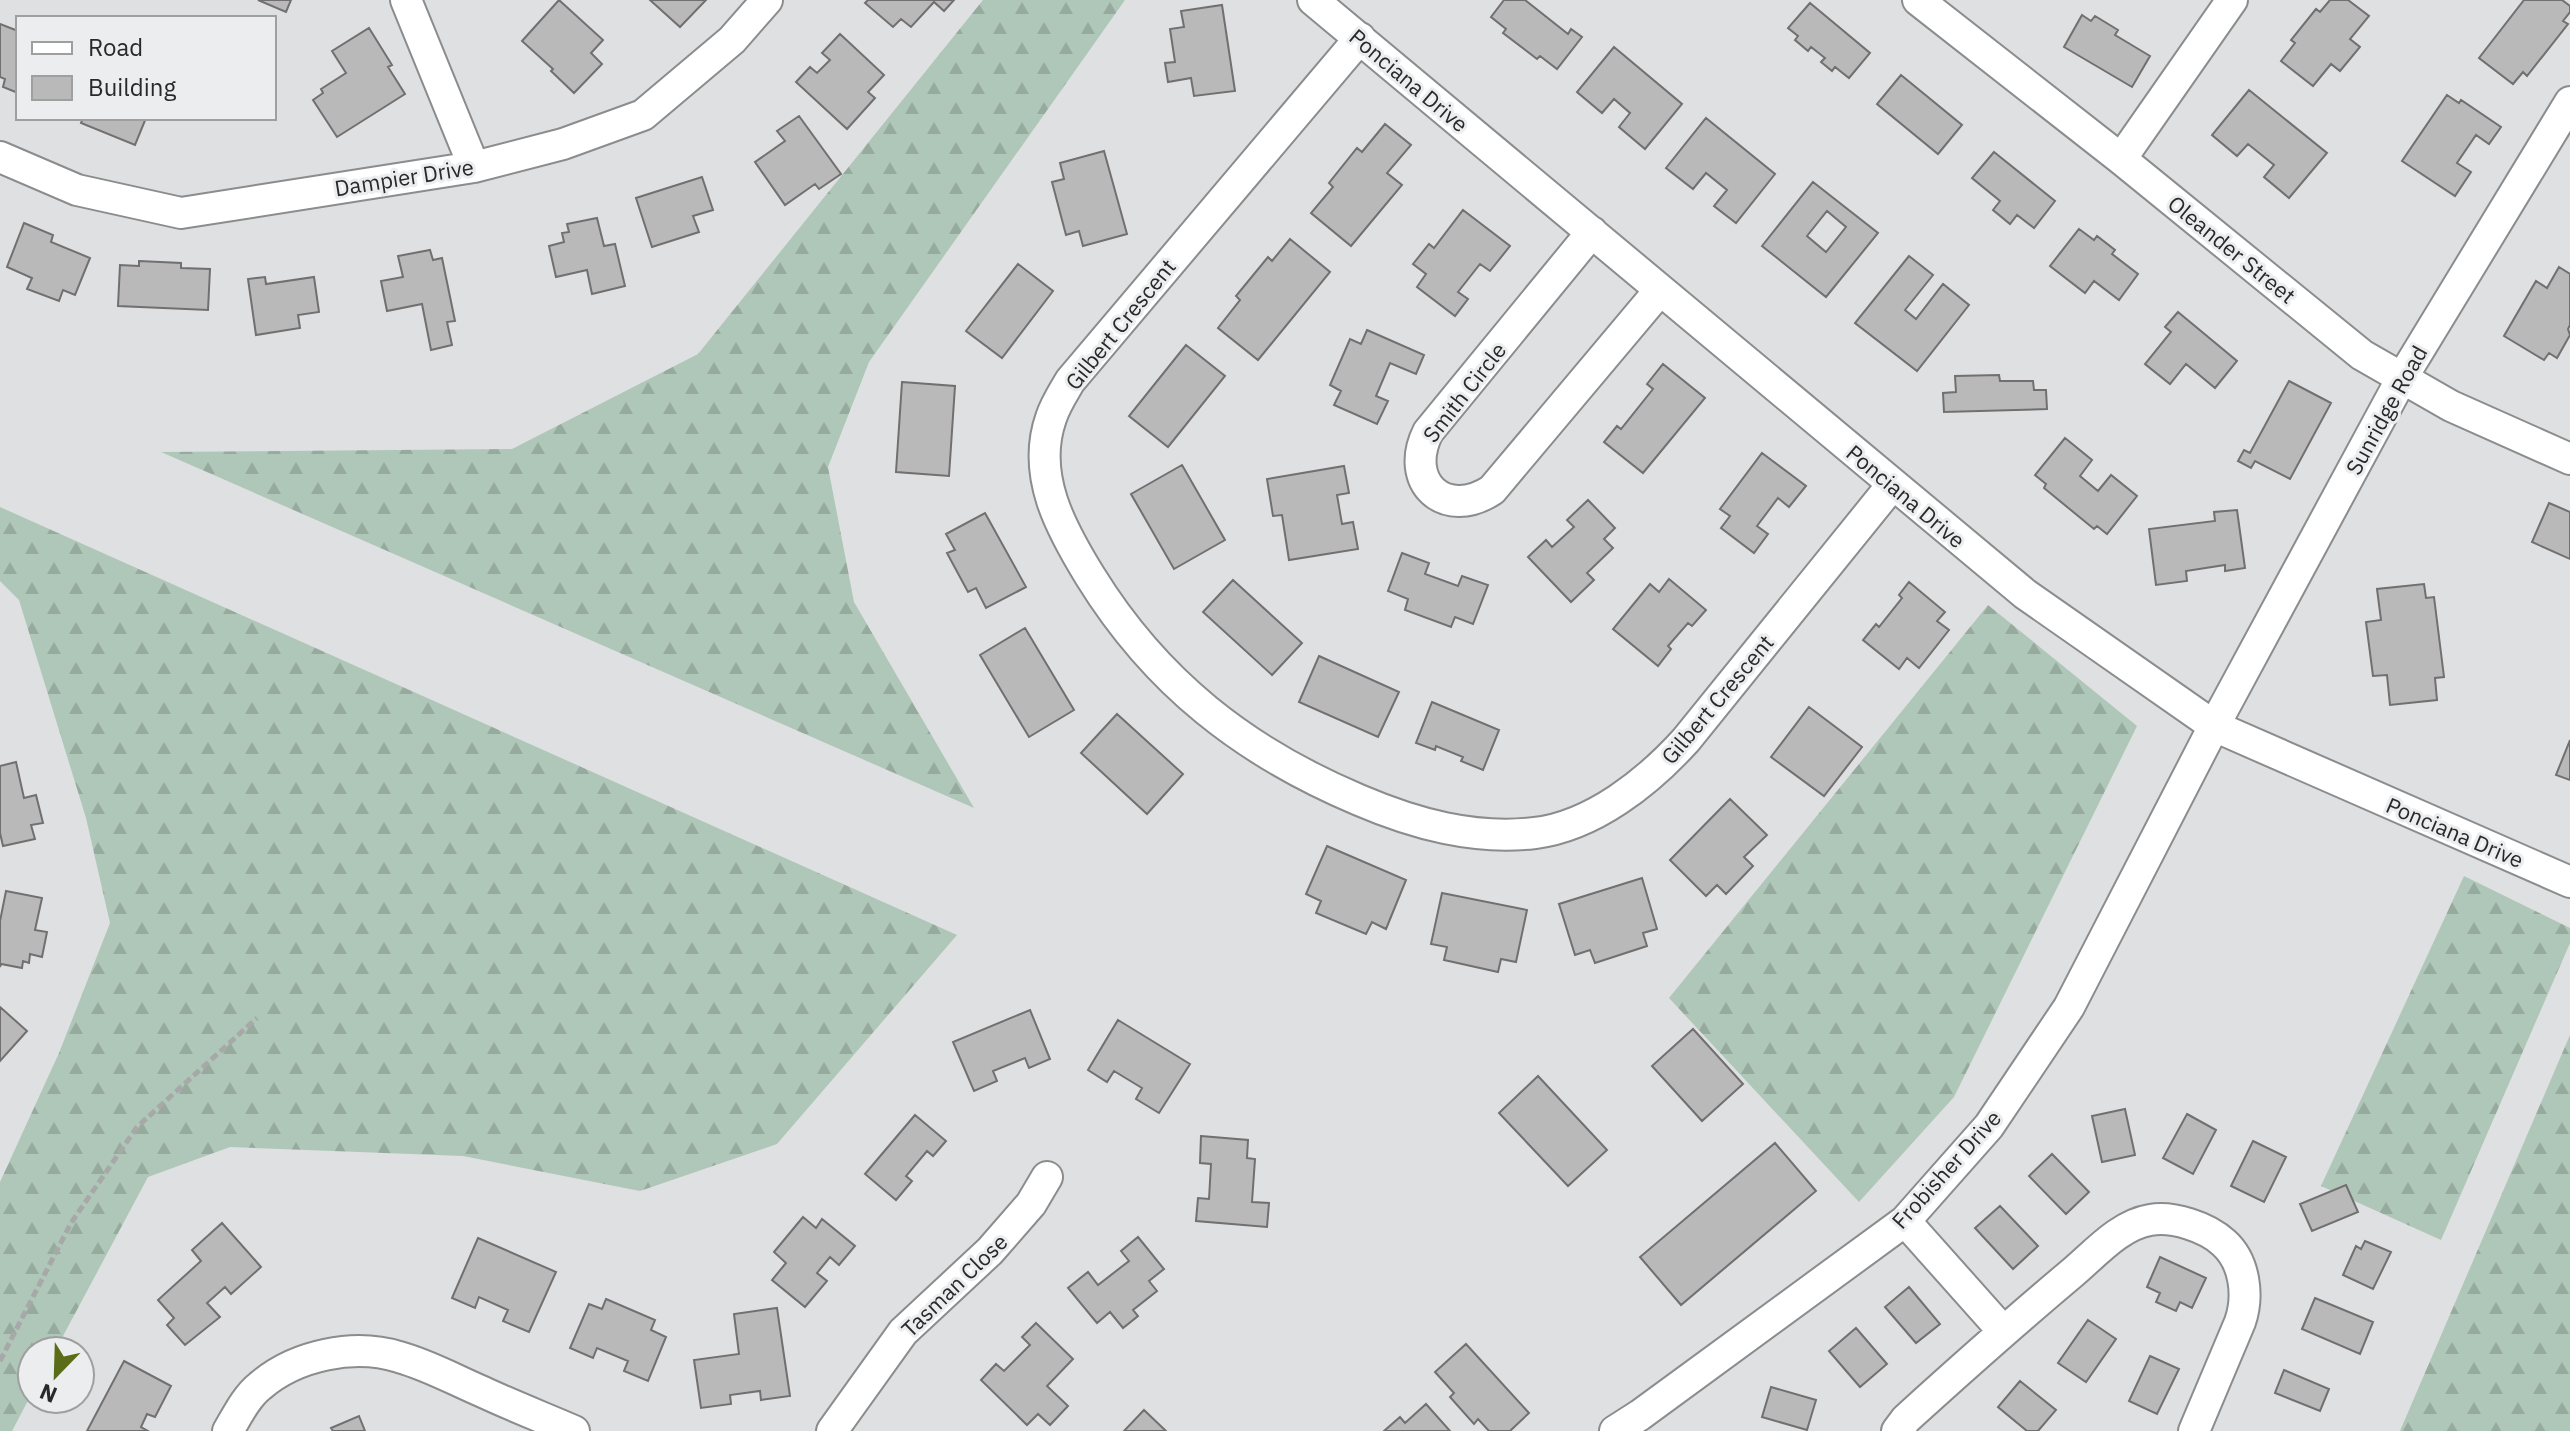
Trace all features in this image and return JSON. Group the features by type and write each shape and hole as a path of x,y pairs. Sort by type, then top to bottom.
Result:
{"street":[{"path":"406,0 474,167"},
{"name":"Dampier Drive","path":"0,157 77,190 181,213 474,167 563,144 643,115 732,40 767,0"},
{"name":"Ponciana Drive","path":"1313,0 2025,594 2214,726 2570,882"},
{"name":"Oleander Street","path":"1918,0 2121,159 2362,355 2451,406 2570,459"},
{"path":"2121,159 2232,0"},
{"name":"Gilbert Crescent","path":"1360,38 1070,381 1050,420 1044,455 1047,487 1063,528 1105,600 1132,636 1193,700 1226,727 1288,767 1372,806 1419,823 1496,836 1538,833 1570,824 1604,809 1664,765 1893,484"},
{"name":"Sunridge Road","path":"2214,726 2402,378 2570,102"},
{"name":"Smith Circle","path":"1592,232 1428,432 1420,448 1419,465 1424,480 1435,493 1447,500 1465,502 1478,500 1492,490 1660,290"},
{"name":"Frobisher Drive","path":"1615,1431 1905,1221 1989,1126 2069,1007 2214,726"},
{"name":"Tasman Close","path":"832,1431 903,1332 990,1251 1031,1204 1047,1177"},
{"path":"1897,1431 1906,1419 2003,1331 2117,1235 2149,1220 2168,1219 2207,1231 2225,1243 2243,1276 2245,1308 2194,1431"},
{"path":"1905,1221 2003,1331"},
{"path":"228,1431 259,1386 285,1370 312,1359 346,1351 372,1351 398,1356 436,1370 574,1431"}],"path":[{"path":"0,1361 71,1223 137,1127 257,1018"}],"green space":[{"path":"983,0 1125,0 869,362 828,467 854,602 974,808 161,452 512,449 698,354"},
{"path":"0,507 957,935 777,1144 640,1191 463,1156 230,1147 148,1177 64,1335 16,1335 16,1415 20,1415 12,1431 0,1431 0,1182 59,1053 110,923 86,818 19,600 0,581"},
{"path":"1988,605 2137,726 1954,1097 1859,1202 1669,998"},
{"path":"2464,876 2570,928 2570,943 2441,1240 2321,1186"},
{"path":"2570,1035 2570,1431 2400,1431"}],"building":[{"path":"258,0 291,0 286,12"},
{"path":"559,0 603,40 591,53 602,64 574,93 522,41"},
{"path":"650,0 706,0 680,27"},
{"path":"868,0 954,0 944,11 934,2 911,27 901,19 893,27 865,3"},
{"path":"1504,0 1525,0 1568,34 1571,29 1582,37 1557,69 1540,56 1537,59 1503,33 1506,29 1491,17"},
{"path":"2330,0 2348,0 2369,16 2350,39 2360,47 2340,71 2331,64 2313,86 2281,61 2295,43 2291,40 2316,9 2320,12"},
{"path":"2524,0 2562,0 2570,6 2570,12 2563,21 2568,24 2527,76 2523,72 2513,84 2479,58"},
{"path":"1810,3 1870,53 1849,78 1835,67 1832,71 1821,62 1825,58 1811,47 1808,51 1795,40 1798,36 1788,28"},
{"path":"1222,5 1235,91 1194,96 1191,78 1168,82 1165,63 1175,62 1170,29 1184,27 1181,11"},
{"path":"2082,15 2091,21 2095,16 2118,30 2115,35 2150,56 2132,87 2064,47"},
{"path":"0,24 16,30 16,92 3,87 5,79 0,77"},
{"path":"369,28 392,65 388,67 405,94 337,137 313,100 323,93 321,89 346,73 332,51"},
{"path":"840,34 884,75 868,92 875,98 847,129 796,82 810,67 817,73 830,60 822,53"},
{"path":"1614,47 1682,104 1645,149 1619,127 1630,113 1614,99 1602,113 1577,92"},
{"path":"1901,75 1962,125 1938,154 1877,104"},
{"path":"2249,90 2327,153 2289,198 2264,177 2274,165 2248,144 2237,156 2212,135"},
{"path":"2447,95 2459,103 2461,100 2501,127 2489,144 2476,135 2457,163 2471,172 2455,196 2402,161"},
{"path":"799,116 841,174 819,189 815,184 785,205 755,162 785,141 777,131"},
{"path":"1706,118 1775,174 1736,223 1714,206 1727,190 1706,173 1693,189 1666,168"},
{"path":"82,120 145,120 135,145 81,123"},
{"path":"1385,124 1411,145 1387,173 1402,185 1351,246 1311,213 1333,187 1329,183 1357,148 1362,152"},
{"path":"1104,151 1127,234 1083,246 1079,231 1066,235 1052,182 1064,179 1060,163"},
{"path":"1994,152 2055,201 2034,228 2017,215 2010,224 1993,210 2000,201 1972,178"},
{"path":"702,177 713,210 693,216 699,232 652,247 636,198"},
{"path":"1813,182 1878,233 1826,297 1762,246","holes":["1827,211 1846,227 1826,252 1807,236"]},
{"path":"1463,210 1510,246 1490,271 1480,264 1458,292 1468,299 1455,316 1417,287 1426,274 1413,264 1429,244 1434,248"},
{"path":"597,218 604,246 615,244 625,286 592,294 587,270 556,277 549,246 564,242 562,233 569,232 567,224"},
{"path":"24,223 53,235 51,242 90,258 75,295 63,290 59,301 27,289 32,278 7,267"},
{"path":"2079,229 2094,240 2097,236 2115,250 2112,254 2138,274 2119,300 2094,281 2085,293 2050,266"},
{"path":"1290,239 1330,272 1258,360 1218,328 1240,300 1236,296 1268,257 1272,261"},
{"path":"430,250 433,260 442,258 455,321 447,322 452,345 431,350 422,304 387,311 381,281 403,277 398,256"},
{"path":"1909,256 1933,275 1905,310 1916,319 1943,284 1969,305 1917,371 1855,323"},
{"path":"139,261 181,263 181,268 210,269 208,310 118,306 120,265 139,266"},
{"path":"1018,264 1053,291 1002,358 966,331"},
{"path":"2559,267 2570,274 2570,335 2557,358 2549,353 2544,360 2504,336 2536,281 2547,288"},
{"path":"265,277 266,284 314,277 319,312 298,315 300,328 256,335 248,279"},
{"path":"2178,312 2237,361 2215,388 2186,364 2170,384 2145,364 2171,332 2165,327"},
{"path":"1367,330 1424,355 1416,374 1390,363 1376,396 1388,401 1377,424 1334,405 1341,391 1330,385 1350,339 1361,344"},
{"path":"1186,345 1225,376 1168,447 1129,416"},
{"path":"1663,364 1705,398 1643,473 1604,442 1617,426 1621,429 1653,389 1647,384"},
{"path":"1999,375 2000,381 2033,381 2034,390 2046,390 2047,409 1944,412 1943,393 1956,392 1955,376"},
{"path":"2289,381 2331,403 2290,479 2255,461 2251,468 2238,461 2244,450 2250,453"},
{"path":"902,382 955,386 949,476 896,472"},
{"path":"2065,438 2092,460 2080,476 2098,491 2111,475 2137,496 2107,534 2097,526 2094,529 2044,488 2046,484 2035,475"},
{"path":"1762,453 1806,486 1789,507 1778,498 1757,526 1768,534 1754,553 1721,528 1730,516 1720,509"},
{"path":"1182,465 1225,540 1174,569 1131,494"},
{"path":"1344,466 1349,493 1337,495 1342,524 1353,522 1358,549 1289,560 1282,515 1273,516 1267,479"},
{"path":"1588,500 1615,528 1604,539 1613,548 1587,573 1594,580 1571,602 1528,557 1546,540 1552,547 1574,527 1567,520"},
{"path":"2549,503 2570,512 2570,559 2532,542"},
{"path":"2237,510 2245,568 2225,571 2225,565 2186,571 2187,581 2156,585 2149,529 2215,521 2214,512"},
{"path":"985,513 1026,587 986,608 976,588 968,592 947,553 955,550 946,534"},
{"path":"1402,553 1429,563 1425,574 1458,586 1462,576 1488,585 1473,624 1455,617 1451,627 1405,610 1408,599 1388,591"},
{"path":"1669,579 1706,610 1692,626 1688,623 1668,646 1671,649 1658,666 1613,629 1650,584 1659,592"},
{"path":"1233,580 1302,643 1272,675 1203,612"},
{"path":"1909,582 1945,612 1937,621 1949,630 1919,668 1907,658 1899,669 1863,640 1876,624 1879,627 1902,598 1899,595"},
{"path":"2424,584 2426,598 2434,597 2444,677 2435,678 2437,700 2390,705 2387,675 2373,676 2366,622 2381,620 2377,589"},
{"path":"1025,628 1074,710 1029,737 980,655"},
{"path":"1319,656 1399,692 1378,737 1299,702"},
{"path":"1432,702 1499,730 1483,770 1461,761 1463,757 1436,746 1435,750 1416,743"},
{"path":"1809,707 1862,747 1824,796 1771,757"},
{"path":"1117,714 1183,774 1147,814 1081,753"},
{"path":"2570,740 2570,780 2556,775"},
{"path":"16,762 24,798 36,795 43,823 31,825 35,839 3,846 0,833 0,766"},
{"path":"1730,799 1767,835 1744,857 1753,866 1726,894 1717,885 1706,896 1670,860"},
{"path":"1327,846 1406,880 1386,929 1372,922 1366,934 1316,913 1321,901 1306,894"},
{"path":"1642,878 1657,929 1643,933 1647,946 1595,963 1590,950 1575,955 1559,904"},
{"path":"6,891 42,898 35,930 47,932 42,957 30,954 29,963 23,961 22,968 1,964 0,967 0,921"},
{"path":"1442,893 1527,910 1516,962 1501,959 1498,972 1444,960 1447,947 1431,944"},
{"path":"0,1007 27,1031 0,1061"},
{"path":"1030,1010 1050,1059 1029,1068 1025,1058 993,1071 997,1081 974,1091 953,1042"},
{"path":"1118,1020 1190,1064 1159,1113 1136,1099 1142,1088 1114,1071 1107,1082 1088,1070"},
{"path":"1693,1029 1743,1084 1702,1121 1652,1066"},
{"path":"1538,1076 1607,1150 1568,1186 1499,1113"},
{"path":"2125,1109 2135,1155 2102,1162 2092,1116"},
{"path":"2187,1114 2216,1130 2193,1174 2163,1158"},
{"path":"915,1115 946,1141 933,1156 927,1151 906,1176 912,1181 896,1200 865,1174"},
{"path":"1201,1136 1248,1140 1247,1158 1255,1159 1252,1202 1269,1203 1267,1227 1196,1221 1198,1198 1209,1199 1211,1164 1200,1163"},
{"path":"2253,1141 2286,1157 2264,1202 2231,1186"},
{"path":"1775,1143 1816,1191 1681,1305 1640,1257"},
{"path":"2052,1154 2089,1192 2066,1214 2029,1176"},
{"path":"2346,1185 2358,1212 2312,1231 2300,1204"},
{"path":"2000,1206 2038,1246 2013,1269 1975,1228"},
{"path":"803,1217 816,1228 822,1219 855,1246 839,1265 830,1257 817,1273 827,1281 805,1307 772,1280 786,1263 774,1252"},
{"path":"222,1223 261,1267 231,1294 225,1287 207,1303 220,1317 185,1345 167,1325 174,1318 158,1300 201,1261 192,1250"},
{"path":"1138,1237 1164,1269 1149,1281 1157,1291 1133,1310 1138,1316 1123,1328 1110,1312 1097,1323 1068,1288 1088,1272 1098,1285 1129,1261 1121,1251"},
{"path":"478,1238 556,1272 529,1332 503,1321 508,1310 479,1297 475,1308 452,1298"},
{"path":"2365,1241 2391,1252 2373,1289 2343,1275 2356,1246 2361,1249"},
{"path":"2160,1257 2206,1278 2192,1308 2180,1302 2176,1311 2156,1302 2160,1293 2147,1287"},
{"path":"1909,1287 1940,1324 1916,1343 1885,1307"},
{"path":"2315,1298 2373,1322 2360,1354 2302,1329"},
{"path":"606,1299 655,1320 651,1330 666,1337 648,1381 624,1371 628,1361 597,1348 593,1358 570,1348 589,1304 602,1309"},
{"path":"777,1308 790,1396 761,1400 760,1391 730,1395 731,1404 701,1408 694,1360 739,1354 734,1314"},
{"path":"2088,1320 2116,1339 2086,1382 2058,1363"},
{"path":"1036,1323 1073,1359 1047,1386 1068,1406 1050,1425 1038,1414 1027,1425 981,1380 996,1364 1004,1371 1030,1345 1022,1337"},
{"path":"1856,1328 1887,1364 1860,1387 1829,1351"},
{"path":"1466,1344 1529,1413 1510,1431 1489,1431 1478,1419 1474,1424 1450,1397 1454,1393 1435,1372"},
{"path":"2150,1356 2179,1369 2157,1414 2129,1401"},
{"path":"124,1361 171,1386 155,1417 147,1414 141,1427 148,1431 87,1431"},
{"path":"2284,1370 2329,1389 2320,1411 2275,1393"},
{"path":"2020,1381 2056,1410 2038,1431 2027,1431 1998,1407"},
{"path":"1771,1387 1816,1400 1807,1430 1762,1417"},
{"path":"1426,1404 1450,1431 1384,1431 1400,1417 1405,1423"},
{"path":"1144,1410 1166,1431 1124,1431"},
{"path":"359,1416 365,1431 333,1431 331,1428"}]}
